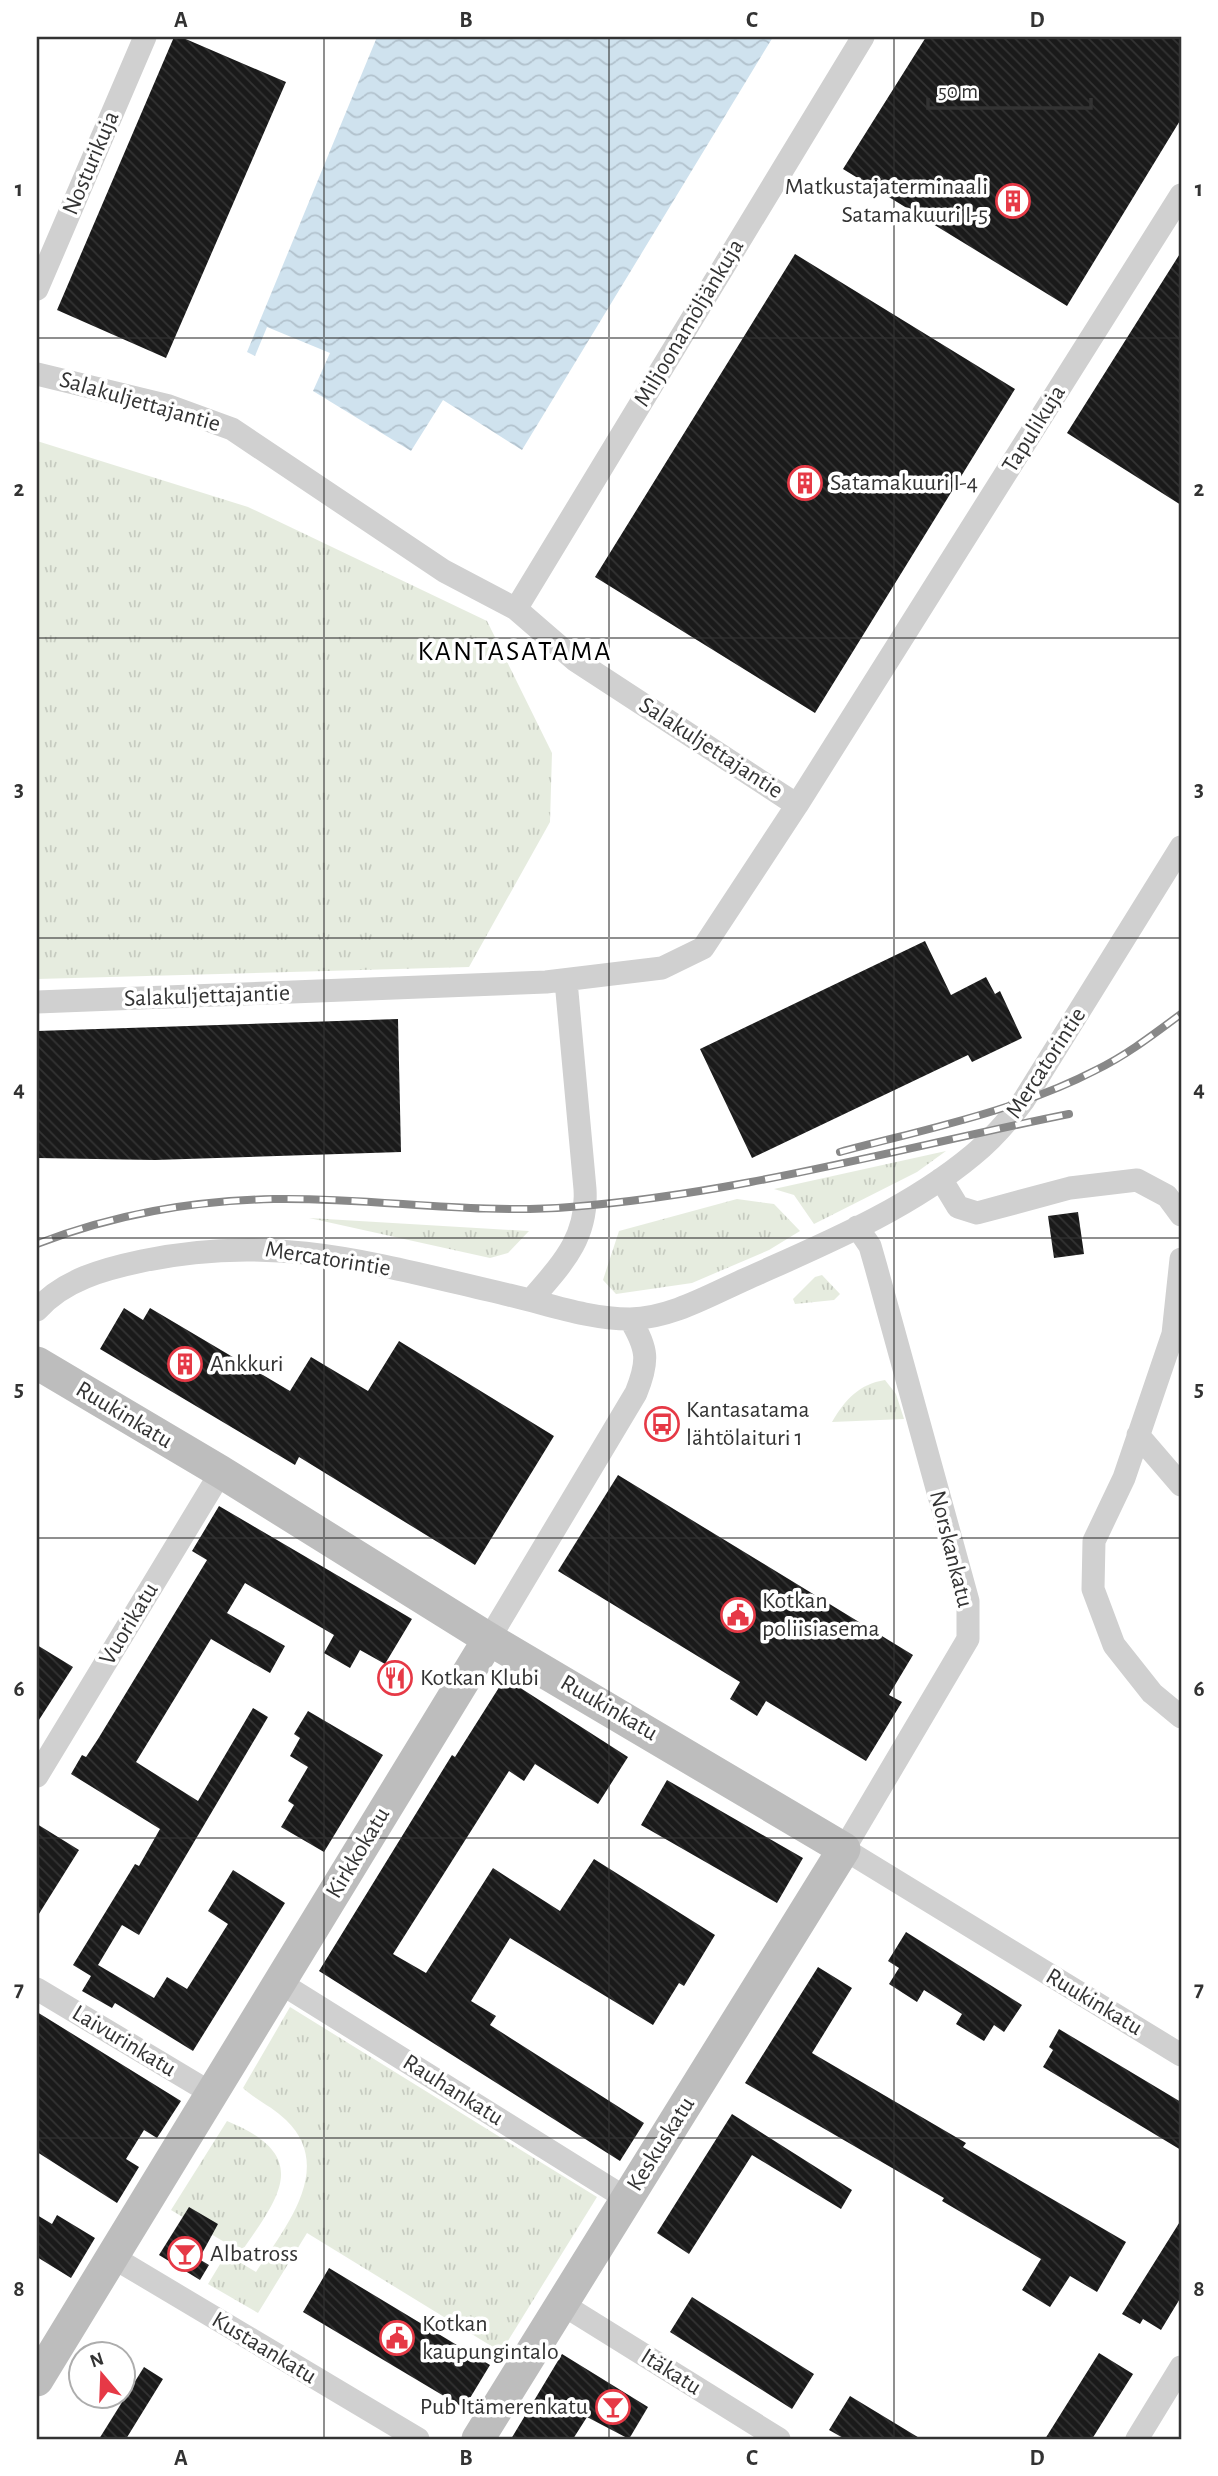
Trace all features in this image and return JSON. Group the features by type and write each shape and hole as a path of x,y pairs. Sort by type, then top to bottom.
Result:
{"main road":[{"name":"Ruukinkatu","path":"37,1363 221,1472 489,1639 844,1849"},
{"name":"Kirkkokatu","path":"37,2380 489,1639"},
{"name":"Keskuskatu","path":"478,2439 844,1849"}],"street":[{"name":"Nosturikuja","path":"37,289 145,37"},
{"name":"Miljoonamöljänkuja","path":"516,609 863,37"},
{"name":"Tapulikuja","path":"797,805 1181,195"},
{"name":"Salakuljettajantie","path":"37,374 169,406 232,429 444,571 516,609 575,660 797,805 703,948 662,968 566,981 37,1002"},
{"name":"Mercatorintie","path":"37,1310 65,1287 123,1265 190,1251 252,1247 298,1250 364,1262 587,1315 630,1319 655,1316 690,1304 857,1227 941,1178 974,1155 1003,1128 1024,1100 1181,847"},
{"path":"531,1300 576,1242 584,1223 585,1189 566,981"},
{"path":"941,1178 958,1207 977,1213 1070,1188 1137,1180 1167,1196 1181,1215"},
{"name":"Norskankatu","path":"844,1849 968,1639 968,1601 965,1588 870,1246 857,1227"},
{"path":"1181,1259 1172,1334 1124,1478 1094,1541 1093,1589 1114,1645 1152,1693 1181,1717"},
{"name":"Kirkkokatu","path":"489,1639 635,1393 645,1370 646,1358 640,1336 630,1319"},
{"path":"1138,1435 1181,1485"},
{"name":"Vuorikatu","path":"37,1776 221,1472"},
{"name":"Ruukinkatu","path":"844,1849 1181,2055"},
{"name":"Rauhankatu","path":"279,1982 627,2199"},
{"name":"Laivurinkatu","path":"37,1989 211,2092"},
{"name":"Kustaankatu","path":"111,2256 418,2439"},
{"name":"Itäkatu","path":"562,2304 779,2439"},
{"path":"1137,2439 1181,2367"}],"green space":[{"path":"37,441 248,507 487,621 552,753 550,822 469,967 37,979"},
{"path":"946,1151 917,1172 814,1224 794,1195 774,1189"},
{"path":"737,1199 774,1204 800,1231 769,1250 692,1283 616,1294 603,1280 619,1231"},
{"path":"309,1218 529,1231 508,1253 490,1258"},
{"path":"822,1275 840,1294 834,1300 795,1304 793,1299 815,1277"},
{"path":"885,1380 896,1394 904,1419 832,1422 860,1389"},
{"path":"290,2007 597,2197 501,2352 307,2233 258,2313 208,2284 231,2246 171,2210 227,2121 255,2135 272,2150 280,2166 280,2182 274,2200 236,2260 256,2272 291,2218 306,2178 306,2158 300,2139 281,2115 243,2088"}],"water":[{"path":"377,37 773,37 522,450 443,400 411,451 313,391 330,353 267,327 255,356 247,352"}],"building":[{"path":"174,37 181,37 286,82 166,358 57,310"},
{"name":"Matkustajaterminaali Satamakuuri I-5","path":"926,37 1181,37 1181,119 1067,306 843,169"},
{"path":"1181,252 1181,505 1067,433"},
{"name":"Satamakuuri I-4","path":"795,254 1015,389 815,713 595,577"},
{"path":"925,941 951,995 986,977 995,994 1000,991 1022,1038 972,1062 968,1055 752,1158 700,1049"},
{"path":"398,1019 401,1152 155,1160 37,1158 37,1031"},
{"path":"1078,1212 1084,1254 1054,1258 1048,1216"},
{"path":"124,1308 143,1320 150,1308 290,1391 311,1357 368,1391 399,1341 554,1436 475,1565 299,1457 295,1465 100,1349"},
{"name":"Kotkan poliisiasema","path":"618,1475 913,1655 889,1695 902,1702 866,1761 766,1701 757,1716 730,1699 740,1682 558,1571"},
{"path":"219,1506 412,1619 385,1664 360,1650 350,1668 324,1653 334,1635 245,1583 227,1613 285,1646 270,1673 211,1639 136,1762 198,1801 253,1708 268,1717 139,1935 122,1925 98,1965 154,1998 167,1977 187,1989 228,1924 208,1911 233,1870 285,1903 193,2051 115,2003 112,2008 82,1991 91,1976 73,1965 135,1864 139,1866 160,1829 71,1774 82,1755 86,1757 98,1739 207,1560 192,1551"},
{"path":"37,1645 73,1667 37,1723"},
{"path":"505,1678 628,1757 598,1804 535,1764 524,1781 509,1771 393,1954 426,1973 493,1868 560,1911 594,1859 715,1935 684,1986 679,1983 653,2025 510,1938 471,2001 496,2016 490,2025 644,2123 620,2161 319,1971 452,1755 455,1757"},
{"path":"308,1711 383,1755 324,1852 281,1827 294,1805 288,1801 308,1767 290,1756 300,1738 294,1734"},
{"path":"667,1780 803,1858 777,1903 641,1825"},
{"path":"37,1824 79,1850 37,1917"},
{"path":"906,1932 1022,2005 1004,2032 994,2025 984,2041 956,2024 962,2014 924,1990 917,2002 889,1984 899,1968 888,1961"},
{"path":"818,1967 852,1988 812,2053 966,2143 963,2147 1126,2242 1097,2292 1070,2276 1050,2307 1022,2290 1041,2259 942,2201 944,2198 745,2083"},
{"path":"37,2012 181,2101 157,2138 144,2130 126,2159 139,2167 117,2203 37,2152"},
{"path":"1059,2029 1181,2102 1181,2150 1043,2067 1053,2050 1049,2047"},
{"path":"732,2114 852,2190 841,2209 752,2155 689,2254 657,2233"},
{"path":"189,2207 218,2224 199,2259 209,2265 200,2280 159,2255"},
{"path":"37,2215 52,2224 57,2215 95,2238 71,2278 37,2257"},
{"path":"1181,2220 1181,2297 1161,2330 1143,2319 1140,2324 1122,2314"},
{"name":"Kotkan kaupungintalo","path":"329,2268 490,2365 464,2408 303,2312"},
{"path":"692,2297 814,2374 792,2409 670,2332"},
{"path":"1099,2353 1133,2374 1092,2439 1045,2439"},
{"path":"562,2354 648,2407 629,2439 587,2417 573,2439 511,2439"},
{"path":"144,2367 163,2379 126,2439 99,2439 117,2410 136,2410 136,2380"},
{"path":"850,2396 921,2439 845,2439 829,2430"}],"railway":[{"path":"840,1152 971,1118 1035,1097 1119,1058 1181,1014"},
{"path":"37,1244 124,1217 183,1206 243,1200 311,1199 496,1209 570,1207 633,1201 759,1181 1069,1114"}],"place":[{"name":"Matkustajaterminaali Satamakuuri I-5","path":"1013,201"},
{"name":"Satamakuuri I-4","path":"805,483"},
{"name":"Ankkuri","path":"185,1364"},
{"name":"Kantasatama lähtölaituri 1","path":"662,1424"},
{"name":"Kotkan poliisiasema","path":"738,1615"},
{"name":"Kotkan Klubi","path":"395,1678"},
{"name":"Albatross","path":"185,2254"},
{"name":"Kotkan kaupungintalo","path":"397,2338"},
{"name":"Pub Itämerenkatu","path":"613,2407"}],"district":[{"name":"KANTASATAMA","path":"515,652"}]}
